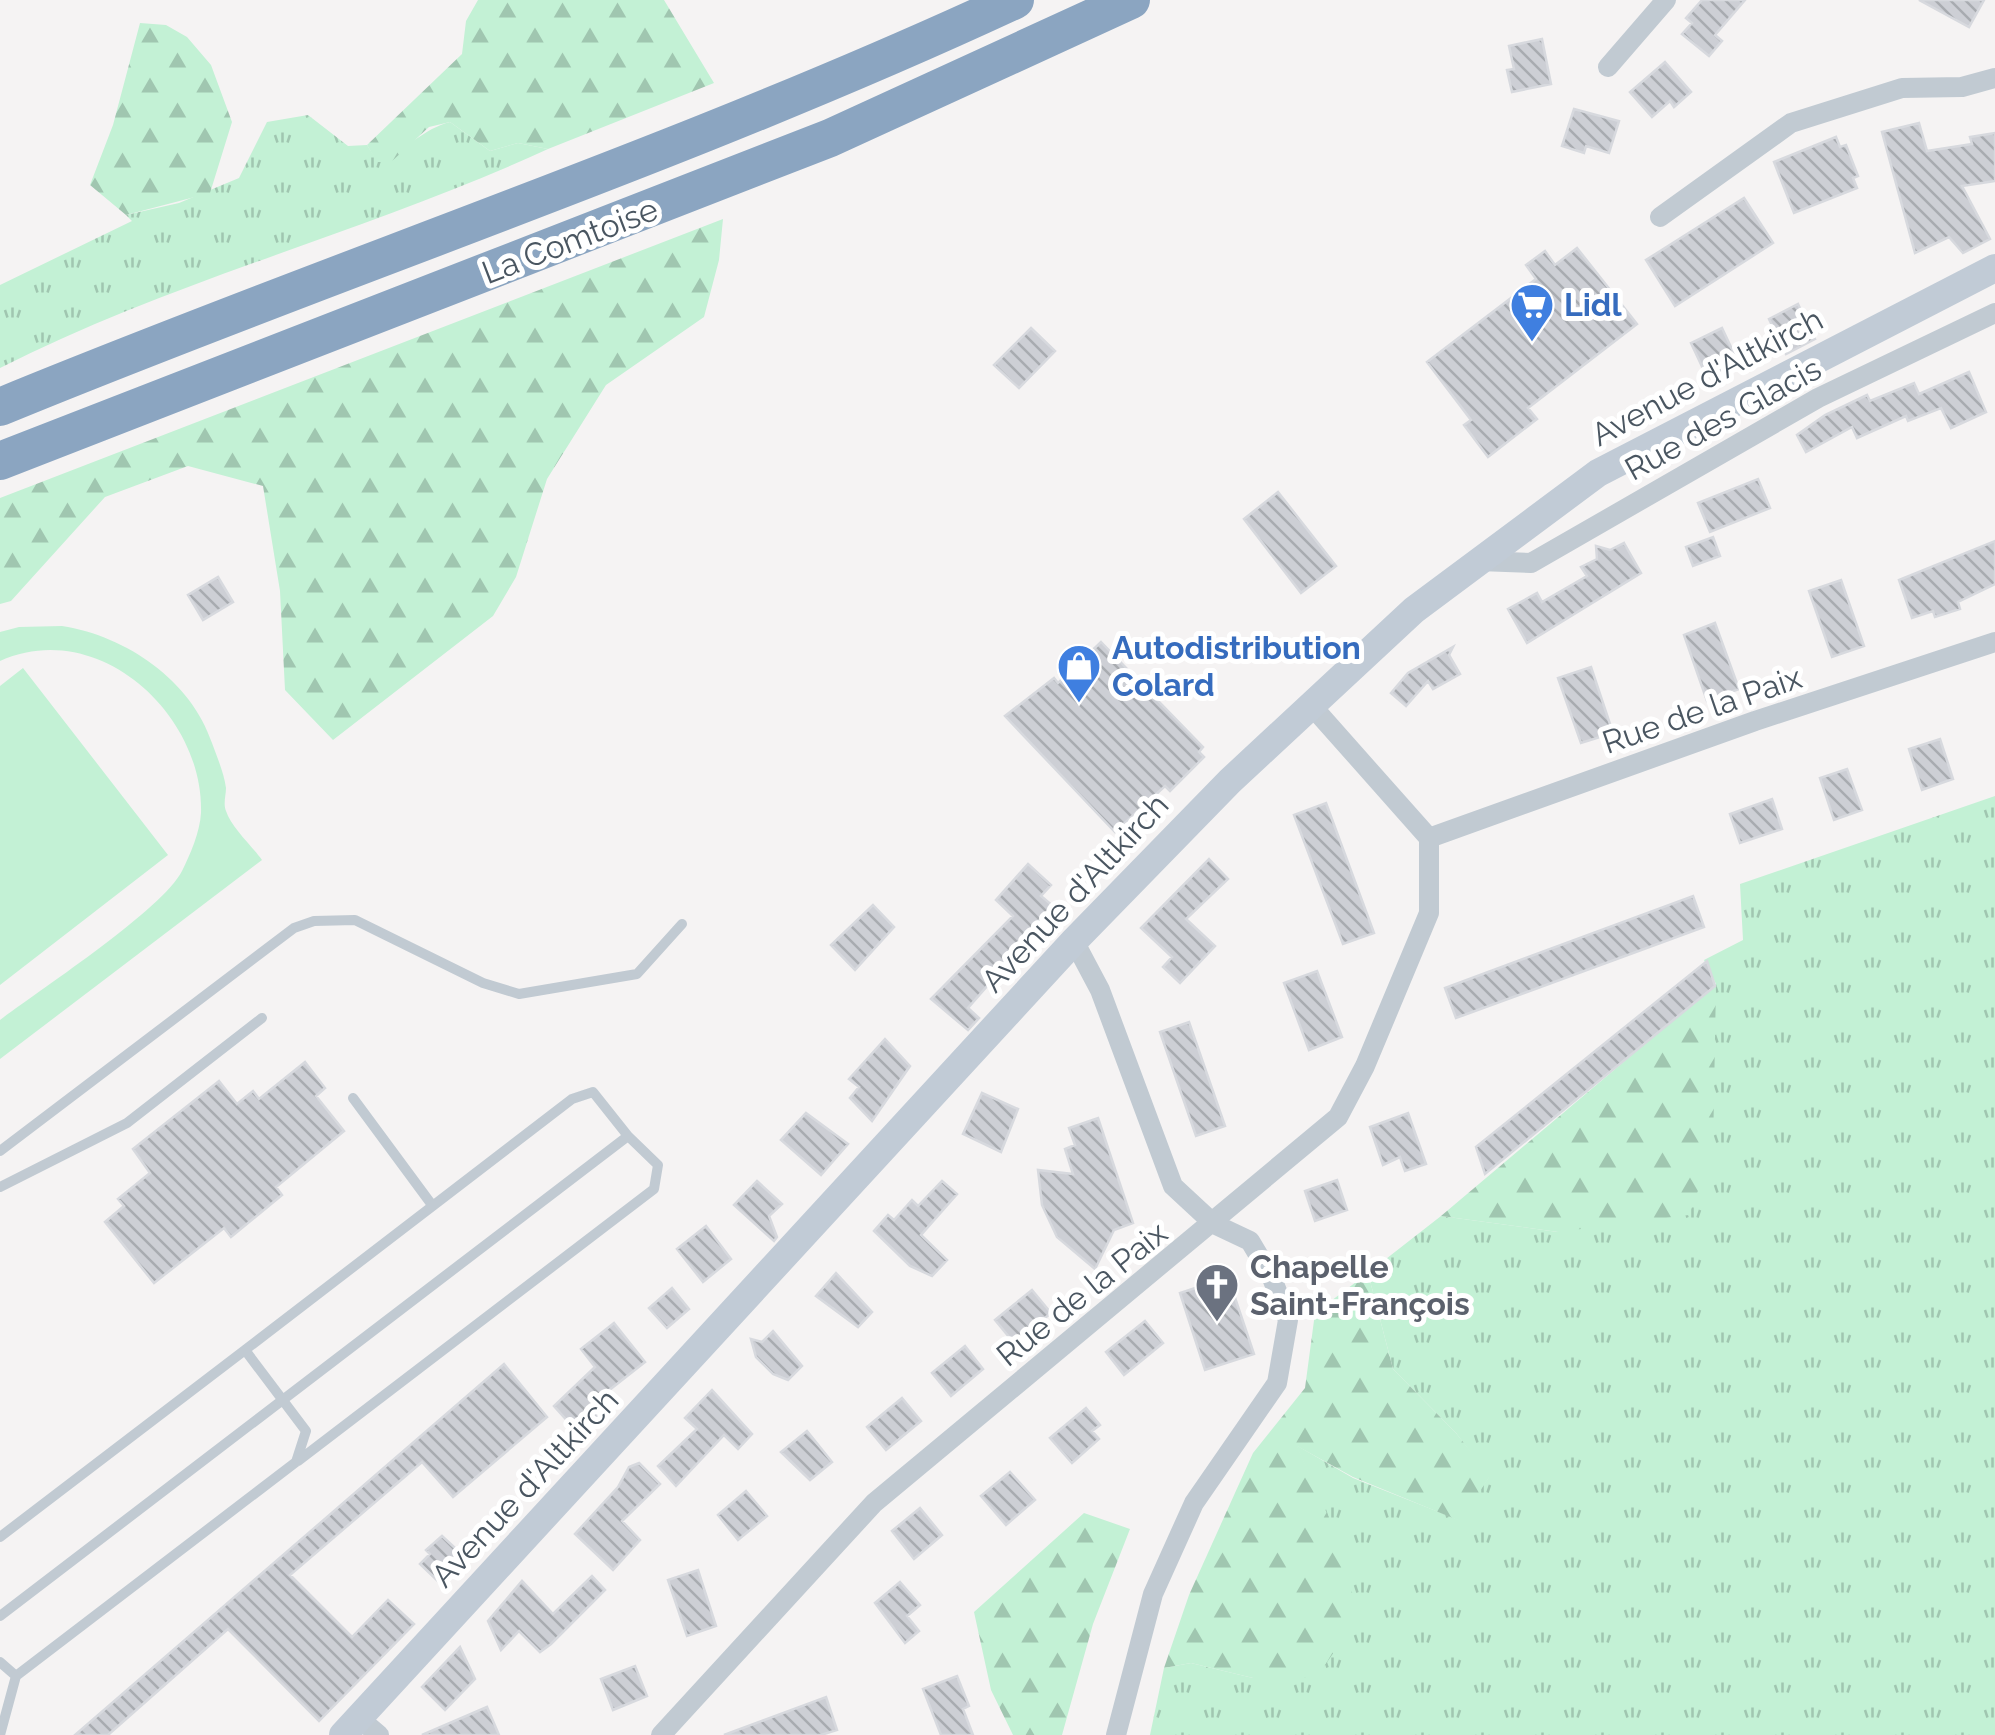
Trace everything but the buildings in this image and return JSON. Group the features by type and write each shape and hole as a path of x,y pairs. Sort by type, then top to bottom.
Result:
{"highway":[{"name":"La Comtoise","path":"0,407 618,170 846,76 1015,0"},
{"name":"La Comtoise","path":"0,461 830,138 1131,0"}],"street":[{"path":"1608,68 1666,0"},
{"path":"1660,217 1792,123 1902,88 1962,87 1995,78"},
{"name":"Avenue d'Altkirch","path":"360,1729 1074,941 1230,781 1414,610 1615,464 1995,268"},
{"name":"Rue des Glacis","path":"1480,560 1530,562 1818,398 1995,313"},
{"name":"Rue de la Paix","path":"661,1735 874,1504 1338,1117 1365,1066 1430,913 1429,838 1755,721 1995,642"},
{"path":"1311,705 1429,838"},
{"path":"1074,941 1100,990 1172,1186 1214,1224 1250,1241 1272,1278 1288,1320 1278,1383 1187,1519 1154,1594 1116,1735"}],"lane":[{"path":"0,1151 304,924 355,920 484,983 519,994 637,974 682,924"},
{"path":"0,1187 127,1123 262,1018"},
{"path":"0,1537 572,1099 593,1092 628,1136 658,1165 654,1188 16,1676 0,1735"},
{"path":"353,1098 432,1205"},
{"path":"0,1616 628,1136"},
{"path":"246,1350 306,1431 296,1462"},
{"path":"0,1662 16,1676"}],"green space":[{"path":"478,0 664,0 714,83 548,149 518,143 490,151 450,122 429,127 391,162 377,162 367,145 462,54 466,21"},
{"path":"140,23 166,25 187,37 211,65 232,122 210,193 126,215 90,185 113,125"},
{"path":"308,115 348,146 367,145 378,162 450,122 490,151 518,143 548,149 412,205 135,308 0,368 0,285 132,221 126,215 179,203 239,178 267,122"},
{"path":"723,219 719,260 704,317 606,385 547,479 516,577 493,616 333,740 285,690 280,591 263,486 188,466 105,497 11,601 0,604 0,498"},
{"path":"62,626 86,631 132,651 172,681 189,700 202,720 220,765 229,817 262,860 0,1059 0,1020 126,927 170,887 188,858 200,820 197,776 185,741 165,710 138,683 107,664 73,652 37,651 0,661 0,632 19,627"},
{"path":"23,668 168,855 0,985 0,686"},
{"path":"1995,796 1995,1735 1150,1735 1164,1668 1191,1663 1253,1678 1317,1493 1296,1445 1353,1478 1459,1520 1489,1477 1456,1433 1393,1369 1368,1273 1441,1216 1558,1232 1716,984 1704,960 1743,940 1740,884"},
{"path":"1716,984 1713,1150 1689,1215 1558,1232 1441,1216"},
{"path":"1368,1273 1393,1369 1456,1433 1490,1476 1460,1521 1353,1477 1297,1446 1345,1554 1357,1619 1316,1678 1253,1678 1191,1663 1164,1668 1189,1595 1253,1453 1305,1388 1315,1313"},
{"path":"1084,1513 1130,1529 1093,1624 1062,1735 1013,1735 991,1690 974,1612"}],"place":[{"name":"Lidl","path":"1532,343"},
{"name":"Autodistribution Colard","path":"1079,704"},
{"name":"Chapelle Saint-François","path":"1217,1323"}]}
